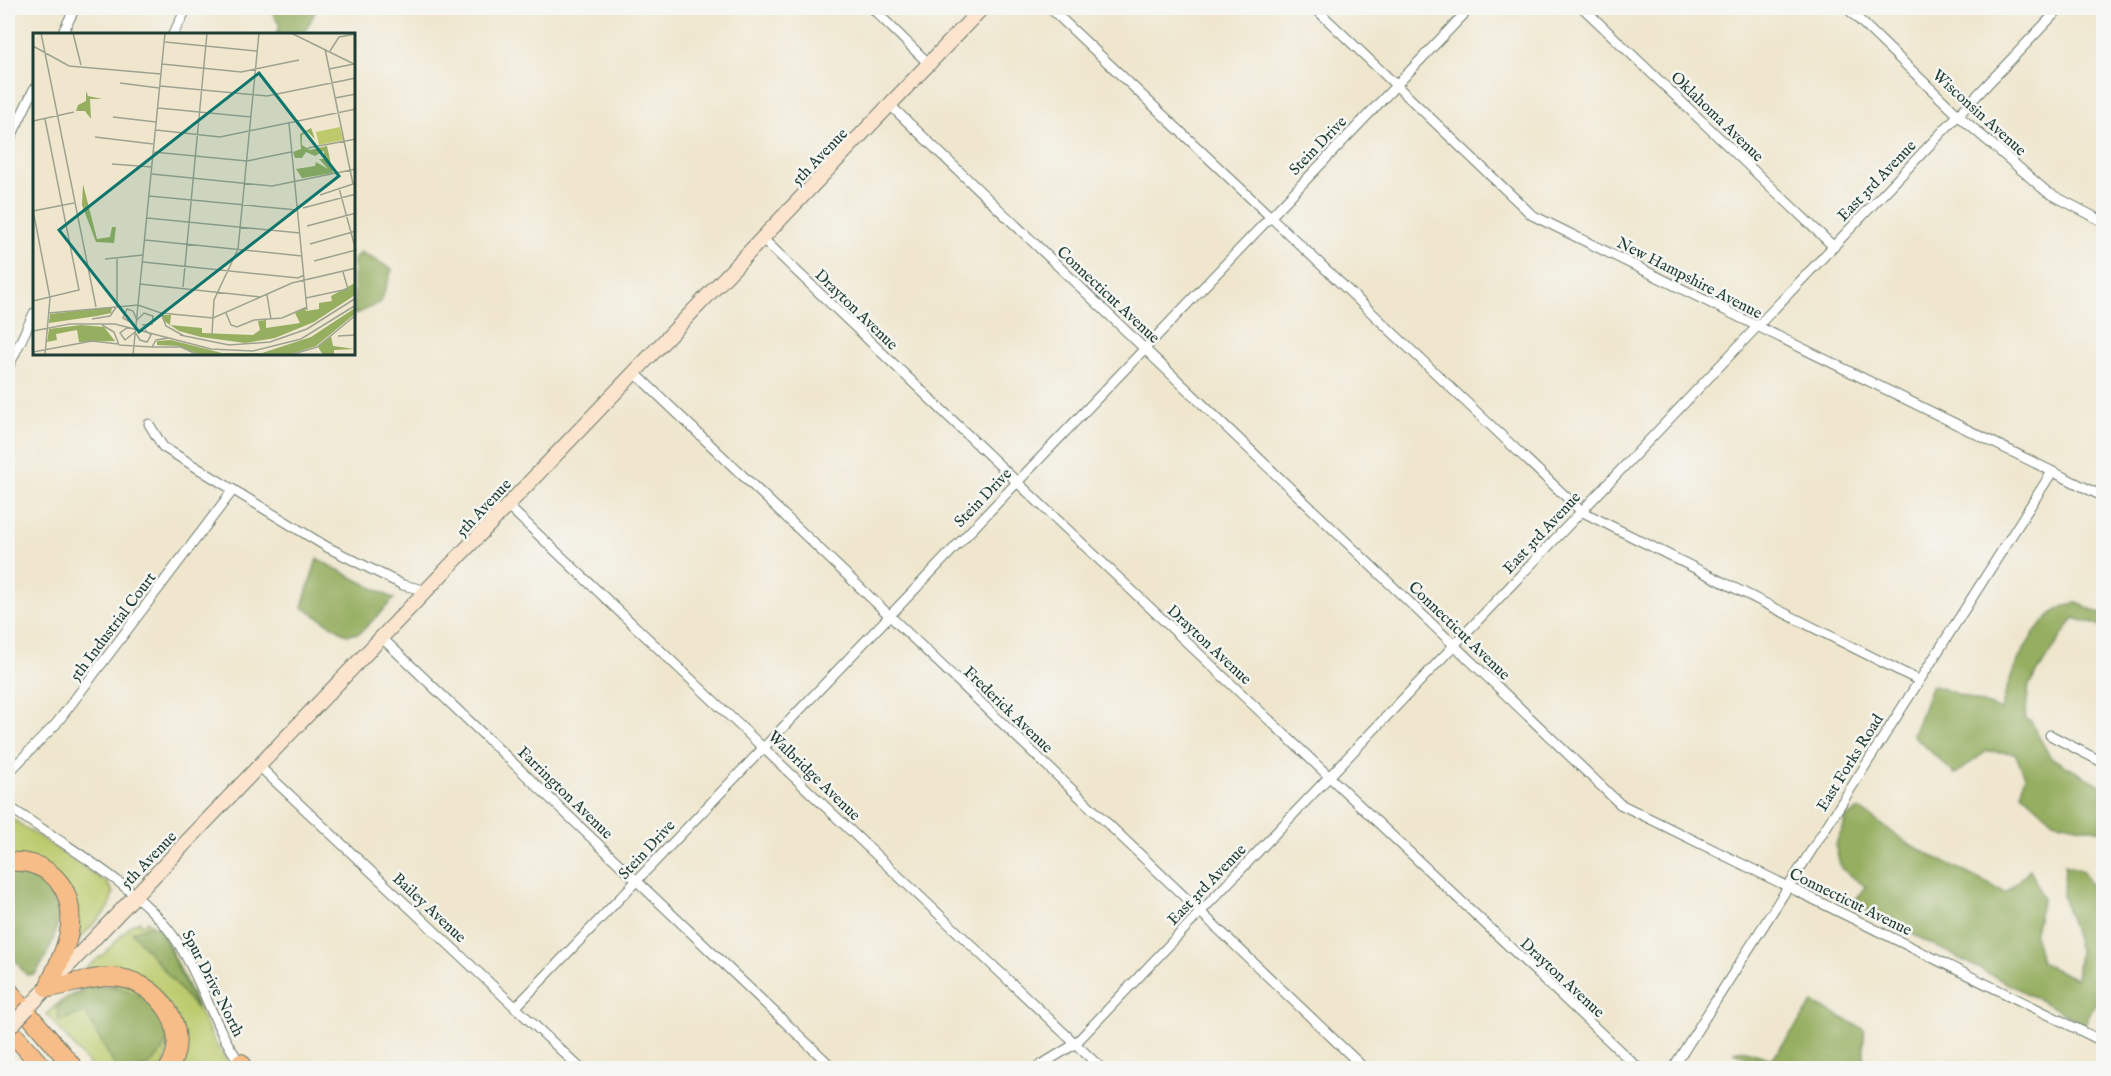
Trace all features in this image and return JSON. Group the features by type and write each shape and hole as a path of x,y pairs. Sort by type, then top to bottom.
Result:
{"highway":[{"path":"8,862 21,861 38,864 54,875 64,890 69,907 70,925 66,942 48,988"},
{"path":"48,988 114,977 149,990 164,1004 175,1022 178,1040 176,1057 169,1068"},
{"path":"8,990 74,1068"},
{"path":"8,1028 43,1068"},
{"path":"58,1048 83,1068"}],"main road":[{"name":"5th Avenue","path":"8,1028 260,767 982,8"}],"street":[{"path":"62,33 75,8"},
{"path":"174,33 187,8"},
{"path":"872,8 928,63"},
{"path":"1050,8 1581,511 1918,680"},
{"name":"New Hampshire Avenue","path":"1316,8 1532,215 2103,497"},
{"name":"Stein Drive","path":"515,1008 1470,8"},
{"name":"Oklahoma Avenue","path":"1582,8 1833,247"},
{"name":"Wisconsin Avenue","path":"1847,8 1959,116 2047,192 2103,222"},
{"name":"East 3rd Avenue","path":"1036,1068 1075,1044 2060,8"},
{"path":"8,143 33,91"},
{"name":"Connecticut Avenue","path":"890,105 1620,804 2103,1042"},
{"name":"Drayton Avenue","path":"762,238 1638,1068"},
{"path":"8,368 33,316"},
{"name":"Frederick Avenue","path":"634,372 1364,1068"},
{"path":"149,424 163,447 327,547 403,585 428,591"},
{"name":"East Forks Road","path":"1672,1068 2052,472"},
{"name":"5th Industrial Court","path":"8,773 56,724 233,490"},
{"name":"Walbridge Avenue","path":"507,505 1101,1068"},
{"name":"Farrington Avenue","path":"382,638 833,1068"},
{"path":"2050,735 2103,763"},
{"name":"Bailey Avenue","path":"260,767 580,1068"},
{"name":"Spur Drive North","path":"8,807 135,896 165,924 180,946 225,1041 242,1067"}],"green space":[{"path":"270,8 317,8 304,33 276,33 280,26"},
{"path":"360,252 392,269 381,302 356,314 356,257"},
{"path":"317,559 394,599 360,633 347,635 302,607"},
{"path":"2076,603 2103,614 2103,627 2074,618 2029,685 2025,719 2031,721 2050,757 2103,787 2103,831 2053,821 2022,793 2025,776 2015,753 1987,751 1955,774 1913,735 1932,685 2002,710 2017,663 2037,630 2062,607"},
{"path":"1860,809 1909,844 2006,893 2030,869 2043,898 2034,935 2042,963 2076,979 2079,950 2063,896 2065,865 2083,871 2096,894 2104,891 2103,987 2085,1024 1853,903 1866,887 1841,868 1835,845 1844,826 1844,819"},
{"path":"8,816 107,883 113,892 109,908 71,948 70,893 8,858"},
{"path":"17,865 47,881 54,892 57,903 58,916 53,941 35,974 27,975 18,965 9,939 7,925 8,866"},
{"path":"140,921 140,924 146,924 147,921 163,933 213,1039 231,1068 175,1068 161,994 78,974 105,953 131,925"},
{"path":"150,926 159,928 197,1009 132,932"},
{"path":"130,984 172,1024 164,1068 92,1068 47,1014 66,998 84,989"},
{"path":"100,985 138,994 151,1001 163,1014 167,1022 167,1039 159,1056 144,1067 116,1068 85,1012 59,1021 57,1007 87,987"},
{"path":"1813,1003 1864,1029 1864,1068 1766,1068 1734,1052 1743,1050 1772,1059"}]}
